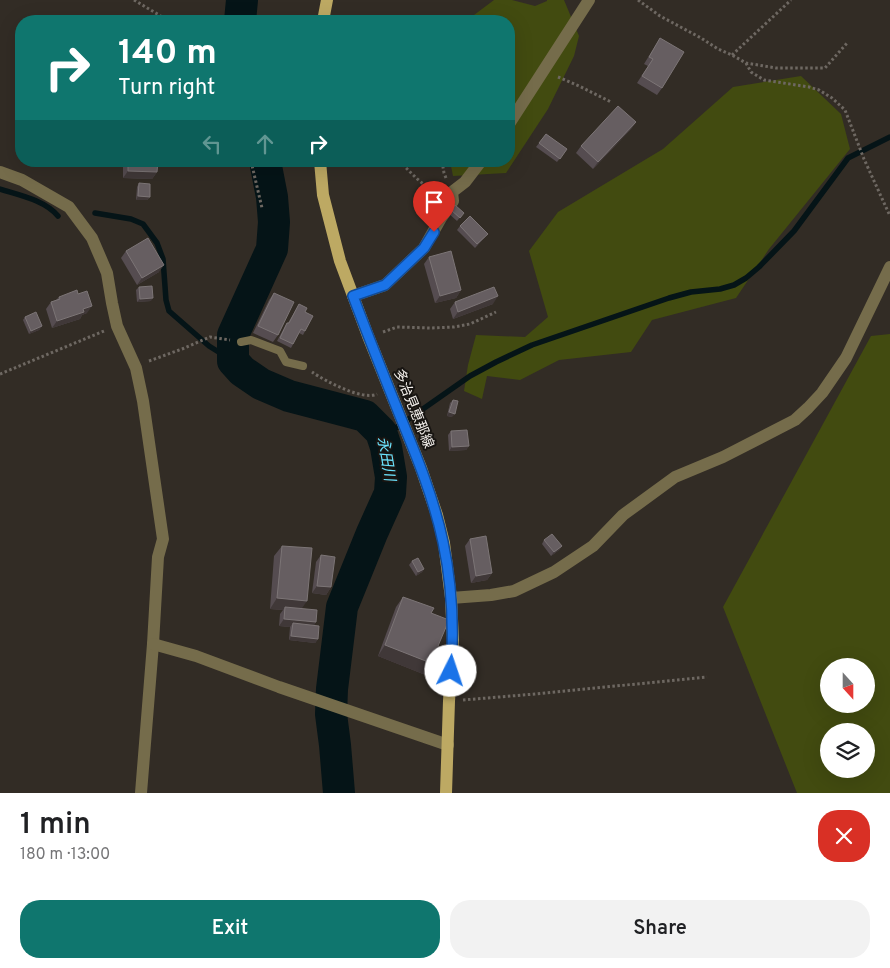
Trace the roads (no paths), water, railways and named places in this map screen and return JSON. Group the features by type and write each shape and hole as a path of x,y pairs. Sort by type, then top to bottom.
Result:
{"main road":[{"path":"324,15 327,0"},
{"name":"多治見恵那線","path":"321,167 324,195 340,261 421,468 437,515 444,543 451,598 453,640 446,793"}],"street":[{"path":"515,115 589,0"},
{"path":"353,296 385,285 424,248 453,201 452,192 465,182 476,167"},
{"path":"0,172 22,180 69,207 92,238 107,273 117,326 134,366 143,401 163,539 158,557 141,793"},
{"path":"451,598 514,591 554,572 593,546 623,515 675,477 723,457 795,420 822,393 846,358 890,267"},
{"path":"153,644 196,656 352,713 448,745"}],"lane":[{"path":"241,342 250,340 280,351 286,362 303,366"}],"waterway":[{"name":"永田川","path":"241,15 242,0"},
{"path":"383,437 470,376 532,345 669,298 691,292 720,289 734,285 746,278 794,231 848,158 890,137"},
{"name":"永田川","path":"266,167 272,197 274,222 272,249 233,335 233,361 242,371 261,384 289,396 365,416 381,432 386,447 391,477 390,493 342,607 332,689 331,714 339,793"},
{"path":"0,189 39,202 53,210 58,216"},
{"path":"95,213 131,219 143,224 157,243 163,259 166,300 169,311 209,346 233,361"}]}
